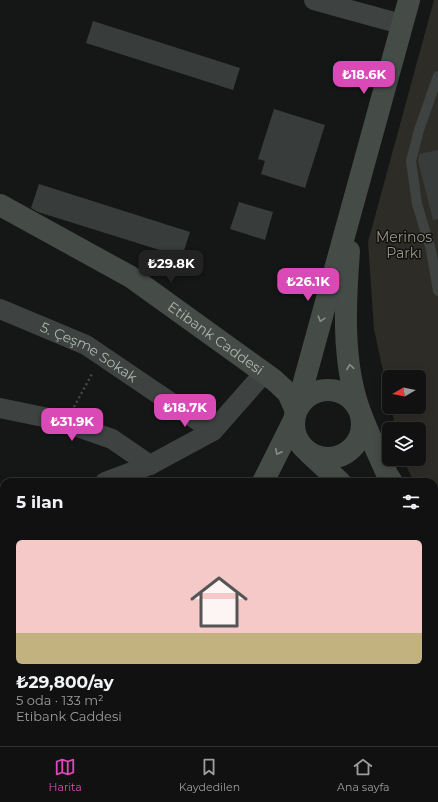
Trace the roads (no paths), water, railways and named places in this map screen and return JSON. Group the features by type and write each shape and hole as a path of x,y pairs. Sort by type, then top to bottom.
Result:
{"main road":[{"path":"336,478 300,444 295,434 294,417 401,24 409,0"},
{"path":"308,452 318,457 330,459 341,456 358,442 362,431 362,420 350,366 346,301 353,200"},
{"name":"Etibank Caddesi","path":"0,205 131,276 264,373 288,393 294,417"},
{"path":"265,478 302,401 310,394 321,390 332,389 343,393 352,399 359,409 390,478"}],"street":[{"path":"314,0 401,24"},
{"name":"5. Çeşme Sokak","path":"0,309 86,345 213,431"},
{"path":"119,478 139,472 213,431 264,373"},
{"path":"0,408 66,423 112,439 139,472"}],"lane":[{"path":"438,76 419,130 412,161 417,204 431,250 438,291"}],"park label":[{"name":"Merinos Parkı","path":"404,246"}]}
